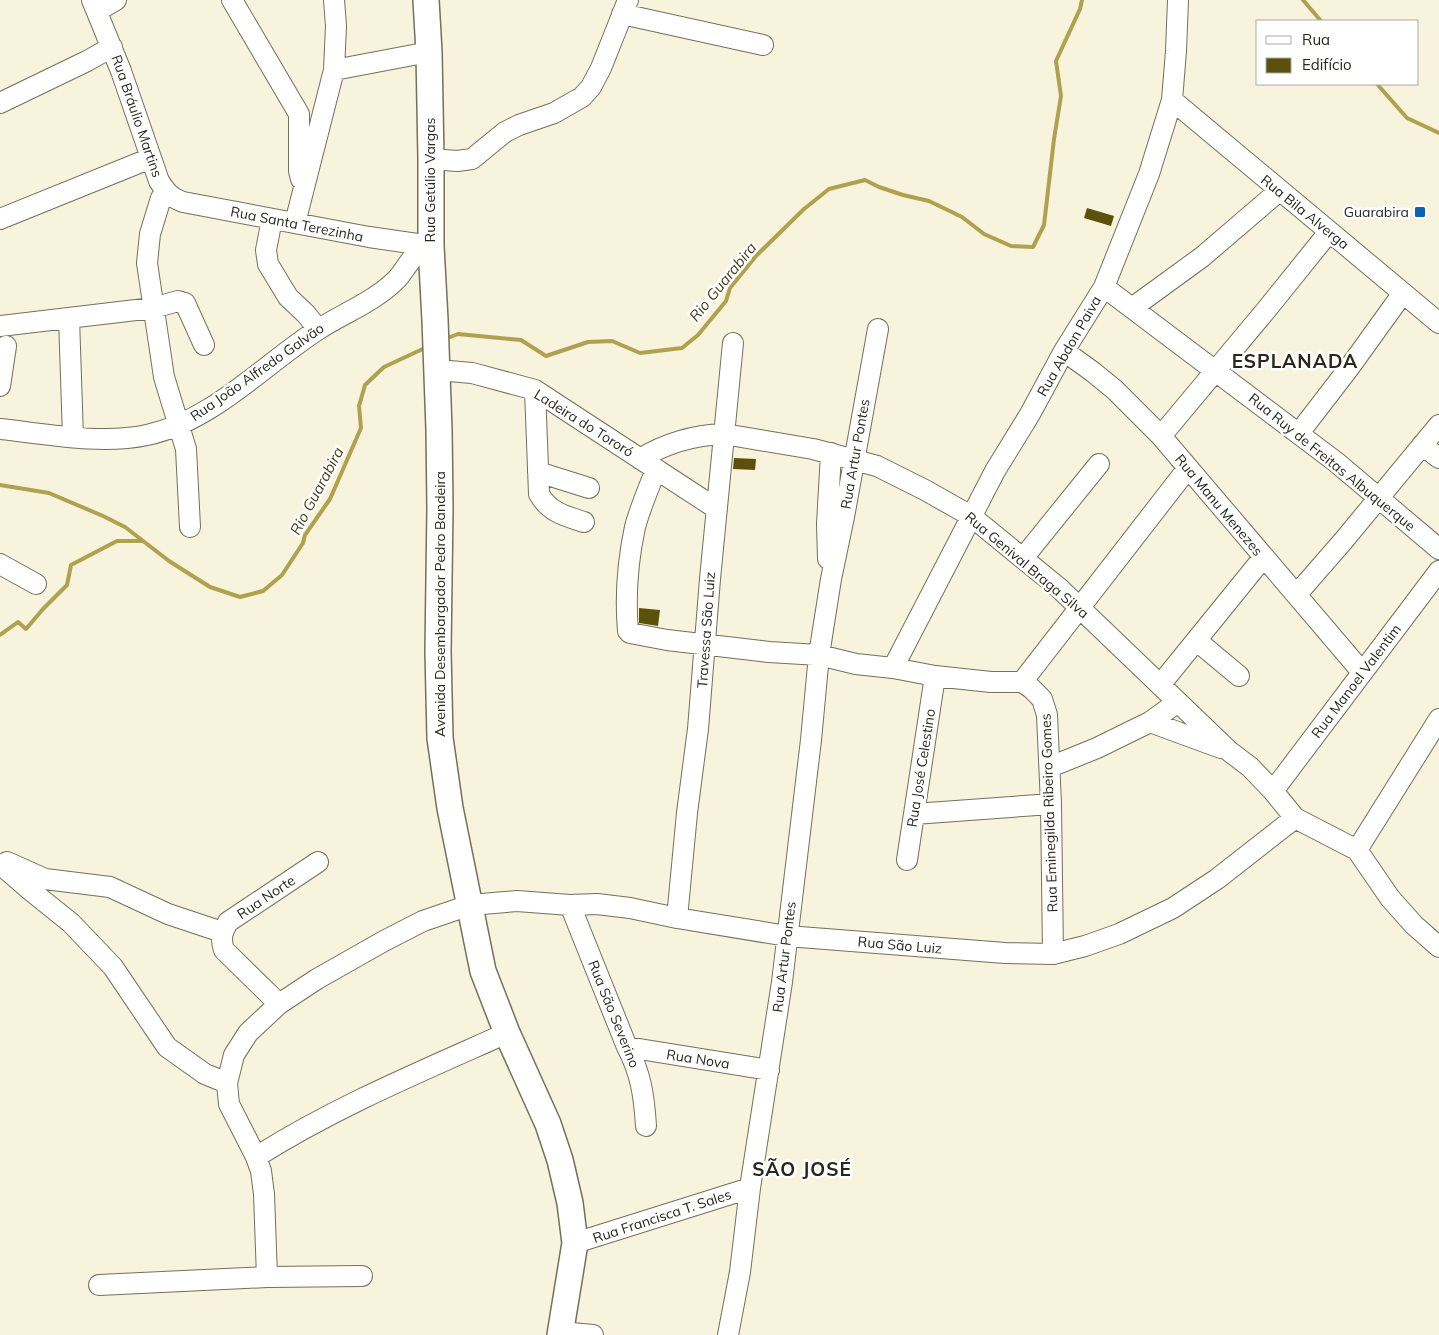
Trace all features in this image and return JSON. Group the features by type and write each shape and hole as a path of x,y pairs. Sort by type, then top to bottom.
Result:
{"main road":[{"name":"Rua Getúlio Vargas","path":"426,0 429,52 431,246 436,365"},
{"name":"Avenida Desembargador Pedro Bandeira","path":"436,365 440,508 438,651 440,738 450,808 470,905 474,935 483,971 507,1033 548,1124 560,1160 570,1203 574,1243 560,1334"}],"street":[{"path":"94,5 116,0"},
{"path":"232,0 299,114 299,171 303,191"},
{"path":"295,223 334,70 336,34 334,0"},
{"name":"Rua Abdon Paiva","path":"893,668 995,471 1030,414 1064,351 1104,287 1149,174 1172,100 1178,0"},
{"name":"Rua Bráulio Martins","path":"94,5 112,47 159,181 166,193 161,198 150,234 147,263 164,377 186,448 190,527"},
{"path":"431,159 457,161 472,158 505,132 554,113 582,97 601,68 625,7 763,45"},
{"path":"0,103 112,47"},
{"path":"334,70 429,52"},
{"name":"Rua Bila Alverga","path":"1172,100 1279,191 1439,322"},
{"path":"0,219 151,158"},
{"path":"1132,308 1202,257 1279,191"},
{"name":"Rua Santa Terezinha","path":"166,193 183,202 369,237 431,246"},
{"path":"272,219 266,250 268,264 288,296 306,314 318,330"},
{"path":"1161,436 1267,310 1329,232"},
{"name":"Rua João Alfredo Galvão","path":"0,429 72,437 122,439 147,435 179,426 263,371 318,330 377,294 396,280 414,257 431,246"},
{"name":"Rua Ruy de Freitas Albuquerque","path":"1104,287 1299,433 1439,549"},
{"path":"1299,433 1403,293"},
{"path":"0,326 153,308 178,301 185,304 204,344"},
{"path":"69,318 72,437"},
{"name":"Rua Artur Pontes","path":"728,1335 740,1272 750,1188 769,1070 787,936 811,740 819,654 831,579 878,329"},
{"name":"Travessa São Luiz","path":"677,918 687,813 698,728 710,579 733,342"},
{"path":"0,386 6,346"},
{"name":"Rua Manu Menezes","path":"1064,351 1115,390 1161,436 1362,672"},
{"name":"Ladeira do Tororó","path":"436,365 472,372 535,390 717,509"},
{"path":"535,390 539,494 546,505 554,512 584,522"},
{"path":"1297,594 1439,425"},
{"name":"Rua Genival Braga Silva","path":"648,464 654,451 672,443 724,434 813,449 854,459 876,466 925,490 971,516 1081,608 1230,751 1250,767 1295,818 1357,850"},
{"path":"1422,445 1439,458"},
{"name":"Rua Artur Pontes","path":"831,579 826,524 832,453"},
{"path":"648,464 628,576 626,615 630,634 770,652 819,654 856,664 991,682 1022,682 1188,468"},
{"path":"1023,558 1099,464"},
{"path":"538,472 589,488"},
{"path":"1160,685 1264,558"},
{"path":"0,564 36,584"},
{"name":"Rua Manoel Valentim","path":"1273,791 1439,571"},
{"path":"1197,642 1240,676"},
{"name":"Rua José Celestino","path":"908,860 935,676"},
{"name":"Rua Eminegilda Ribeiro Gomes","path":"1022,682 1037,693 1046,709 1052,804 1053,954"},
{"path":"1050,767 1097,748 1150,722 1178,702"},
{"path":"1439,719 1357,850 1390,898 1414,925 1439,947"},
{"name":"Rua Genival Braga Silva","path":"1150,722 1230,751"},
{"path":"914,814 1052,804"},
{"name":"Rua São Luiz","path":"227,1083 234,1055 248,1032 279,1004 317,979 384,941 423,921 470,905 517,901 570,905 597,904 630,908 677,918 787,936 877,942 940,949 1053,954 1085,946 1119,934 1172,908 1217,879 1295,818"},
{"path":"0,858 45,879 110,887 168,914 222,932 221,941 224,950 279,1004"},
{"name":"Rua Norte","path":"222,932 228,922 318,862"},
{"path":"0,864 72,923 113,967 167,1047 205,1074 227,1083 230,1104 256,1157 261,1172 264,1194 267,1277"},
{"name":"Rua São Severino","path":"570,905 627,1047 635,1061 644,1094 646,1126"},
{"path":"256,1157 294,1132 336,1111 507,1033"},
{"name":"Rua Nova","path":"627,1047 769,1070"},
{"name":"Rua Francisca T. Sales","path":"574,1243 750,1188"},
{"path":"99,1284 267,1277 362,1276"},
{"path":"560,1334 593,1335"}],"building":[{"path":"1087,208 1114,216 1111,226 1084,218"},
{"path":"734,458 756,459 755,470 733,469"},
{"path":"639,608 660,610 658,626 639,623"}],"waterway":[{"name":"Rio Guarabira","path":"445,339 458,334 521,340 546,356 588,342 612,341 640,353 682,348 698,335 726,301 730,288 756,256 804,209 829,189 865,180 903,195 929,201 962,217 984,234 1011,246 1033,247 1044,225 1061,96 1056,61 1080,9 1082,0"},
{"name":"Rio Guarabira","path":"1303,0 1320,20"},
{"name":"Rio Guarabira","path":"1378,85 1407,118 1439,133"},
{"name":"Rio Guarabira","path":"0,485 49,493 103,516 125,527 169,561 210,587 240,597 263,591 282,575 303,543 305,535 330,499 361,428 359,406 365,385 384,367 427,347"},
{"path":"0,635 18,622 26,629 67,585 71,565 117,541 142,541"}],"place":[{"name":"Guarabira","path":"1420,212"}],"district":[{"name":"ESPLANADA","path":"1295,361"},
{"name":"SÃO JOSÉ","path":"802,1169"}]}
